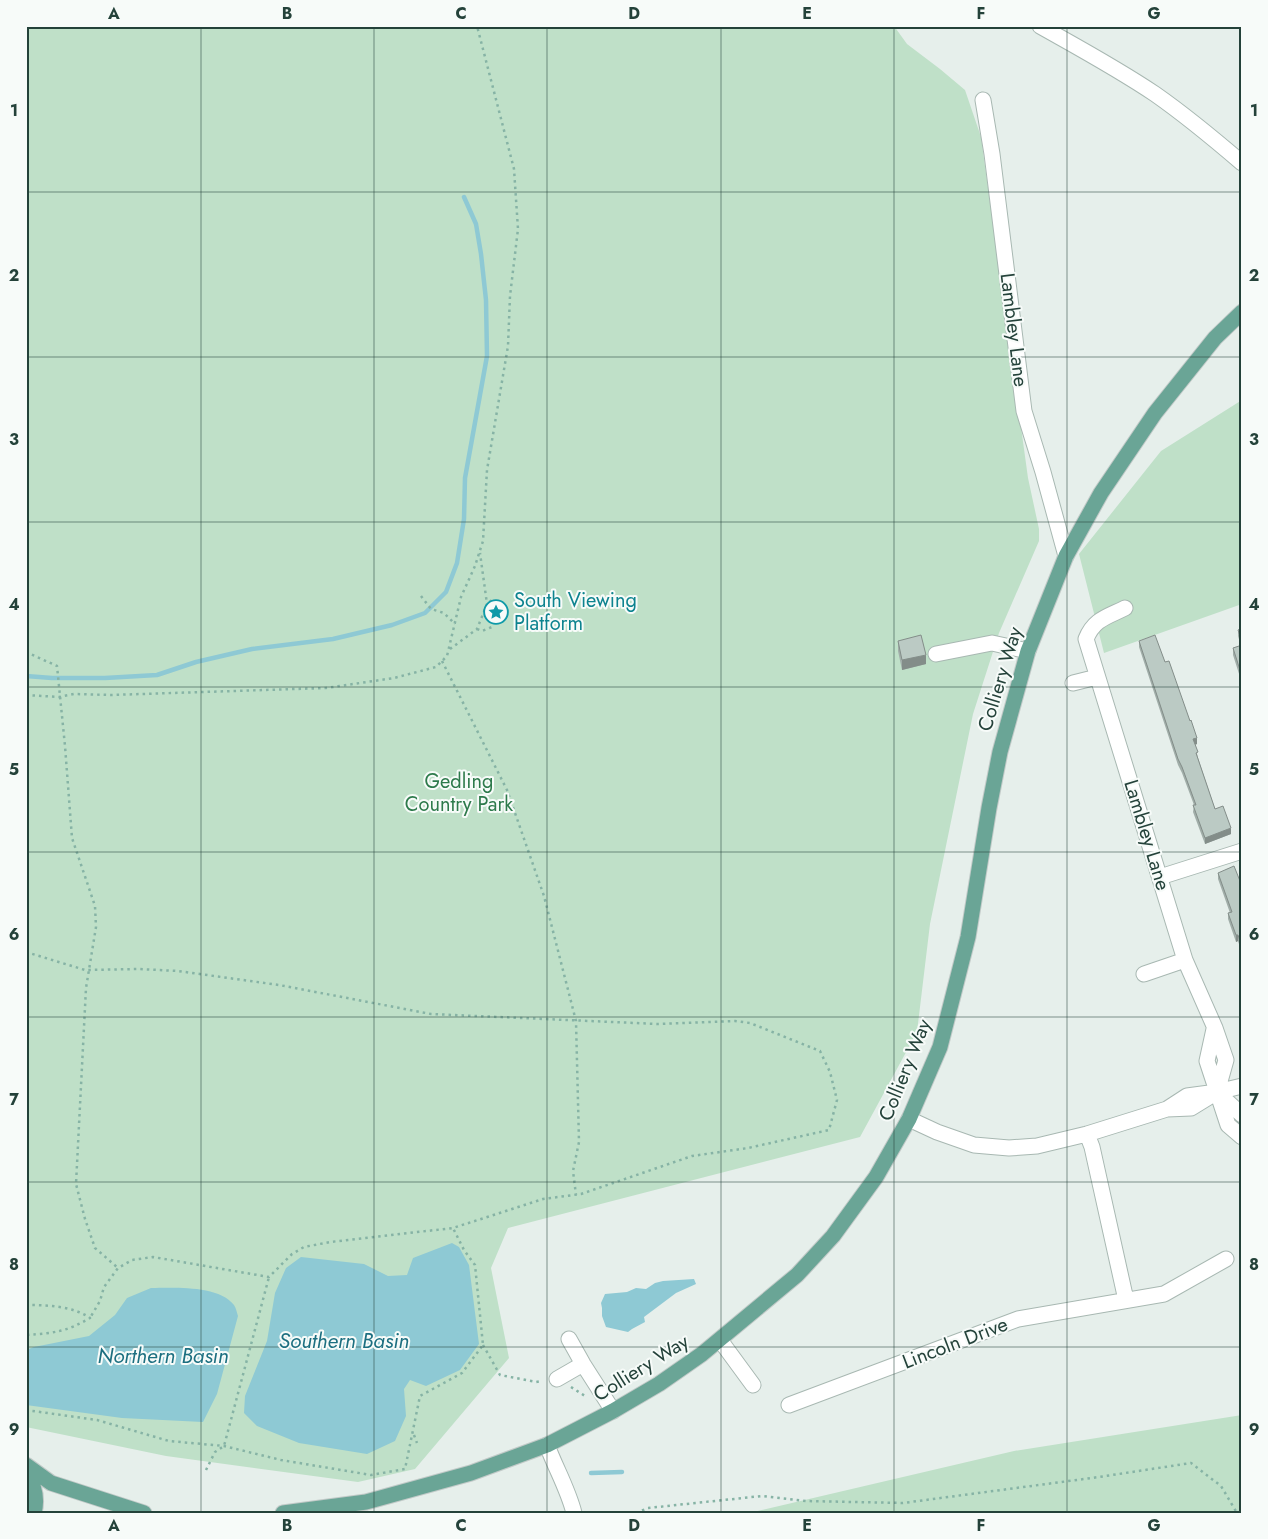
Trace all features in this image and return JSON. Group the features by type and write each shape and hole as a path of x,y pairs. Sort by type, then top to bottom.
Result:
{"main road":[{"name":"Colliery Way","path":"282,1513 366,1502 471,1473 547,1445 613,1411 659,1384 720,1340 797,1275 833,1236 876,1177 909,1119 940,1047 968,937 1000,752 1028,651 1066,556 1101,493 1155,413 1215,338 1242,312"},
{"path":"26,1465 51,1483 144,1513"},
{"path":"26,1471 34,1486 36,1495 34,1513"}],"street":[{"path":"1040,26 1112,67 1155,95 1218,143 1242,164"},
{"name":"Lambley Lane","path":"983,100 992,154 1024,410 1066,556"},
{"name":"Lambley Lane","path":"1125,608 1099,620 1090,629 1086,640 1185,960 1226,1060 1217,1092"},
{"path":"936,654 992,643 1028,651"},
{"path":"1073,683 1097,677"},
{"path":"1160,877 1242,851"},
{"path":"1144,974 1185,960"},
{"path":"909,1119 937,1132 974,1144 1009,1148 1037,1146 1087,1134 1167,1109 1187,1096 1242,1086"},
{"path":"1217,1092 1242,1114"},
{"path":"1217,1092 1228,1125 1242,1137"},
{"path":"1087,1134 1092,1148 1126,1300"},
{"name":"Lincoln Drive","path":"789,1405 1018,1319 1164,1294 1226,1259"},
{"path":"569,1339 613,1411"},
{"path":"720,1340 753,1385"},
{"path":"557,1379 583,1364"},
{"path":"547,1445 574,1513"}],"path":[{"path":"26,694 59,697 74,694 111,695 326,688 402,676 436,666 447,656 461,597 483,541 487,470 508,346 510,296 518,229 514,169 477,26"},
{"path":"480,551 487,604"},
{"path":"421,596 431,609 444,613 455,624"},
{"path":"448,650 477,630 482,631 492,628 498,615 492,600 487,604 479,620 477,630"},
{"path":"26,652 56,666 59,681 72,838 95,906 96,927 86,988 76,1184 85,1219 96,1248 118,1268"},
{"path":"442,661 508,790 544,896 576,1021 578,1090 576,1103 578,1109 579,1142 573,1171 576,1195"},
{"path":"26,952 85,970 139,969 178,971 279,985 431,1014 658,1024 750,1022 820,1051 830,1072 837,1100 829,1130 748,1148 692,1156 576,1195 543,1198 454,1228 330,1242 304,1247 292,1254 269,1276 224,1446 215,1452 206,1470"},
{"path":"454,1228 464,1250 475,1265 483,1345 500,1375 536,1382 557,1379 588,1398"},
{"path":"26,1334 56,1333 73,1328 90,1318 100,1301 104,1287 118,1268 132,1260 153,1257 269,1276"},
{"path":"26,1305 41,1305 81,1312 90,1318"},
{"path":"26,1410 97,1420 169,1441 224,1446 281,1460 371,1475 405,1469 420,1396 462,1373 483,1345"},
{"path":"413,1433 417,1443"},
{"path":"636,1513 648,1508 762,1496 806,1501 904,1503 1191,1463 1221,1486 1237,1513"}],"green space":[{"name":"Gedling Country Park","path":"26,26 894,26 907,44 965,90 981,137 1028,478 1039,529 1039,541 999,633 973,714 930,924 917,1032 860,1137 508,1228 491,1268 509,1358 415,1469 358,1482 166,1456 26,1427"},
{"path":"1242,400 1242,604 1104,653 1079,554 1161,451"},
{"path":"1242,1415 1242,1513 749,1513 1014,1451"}],"water":[{"name":"Southern Basin","path":"452,1243 459,1247 469,1265 479,1344 460,1370 426,1386 410,1380 404,1389 406,1416 395,1441 367,1454 299,1443 257,1426 244,1413 245,1396 267,1341 275,1293 286,1268 301,1257 364,1264 388,1276 407,1275 413,1258"},
{"path":"694,1279 696,1284 676,1293 644,1317 645,1322 628,1332 606,1327 602,1316 601,1303 605,1294 627,1292 636,1288 646,1289 655,1283 663,1281"},
{"name":"Northern Basin","path":"151,1288 183,1288 207,1291 218,1294 234,1305 238,1316 217,1394 203,1422 122,1418 26,1405 26,1350 89,1336 115,1315 127,1298"}],"building":[{"path":"1242,628 1242,642 1238,630"},
{"path":"921,635 926,655 902,660 898,641"},
{"path":"1155,635 1165,662 1169,661 1191,720 1197,738 1193,739 1198,752 1196,753 1215,809 1223,806 1231,828 1205,838 1193,805 1196,805 1178,759 1139,641"},
{"path":"1242,645 1242,670 1240,670 1233,648"},
{"path":"1234,866 1242,886 1242,947 1228,913 1232,912 1218,873"}],"waterway":[{"path":"26,676 105,678 157,675 196,662 252,649 333,639 392,625 425,613 446,592 457,563 464,519 465,478 487,356 486,300 481,254 476,224 464,197"},
{"path":"591,1473 622,1472"}],"place":[{"name":"South Viewing Platform","path":"496,612"}]}
